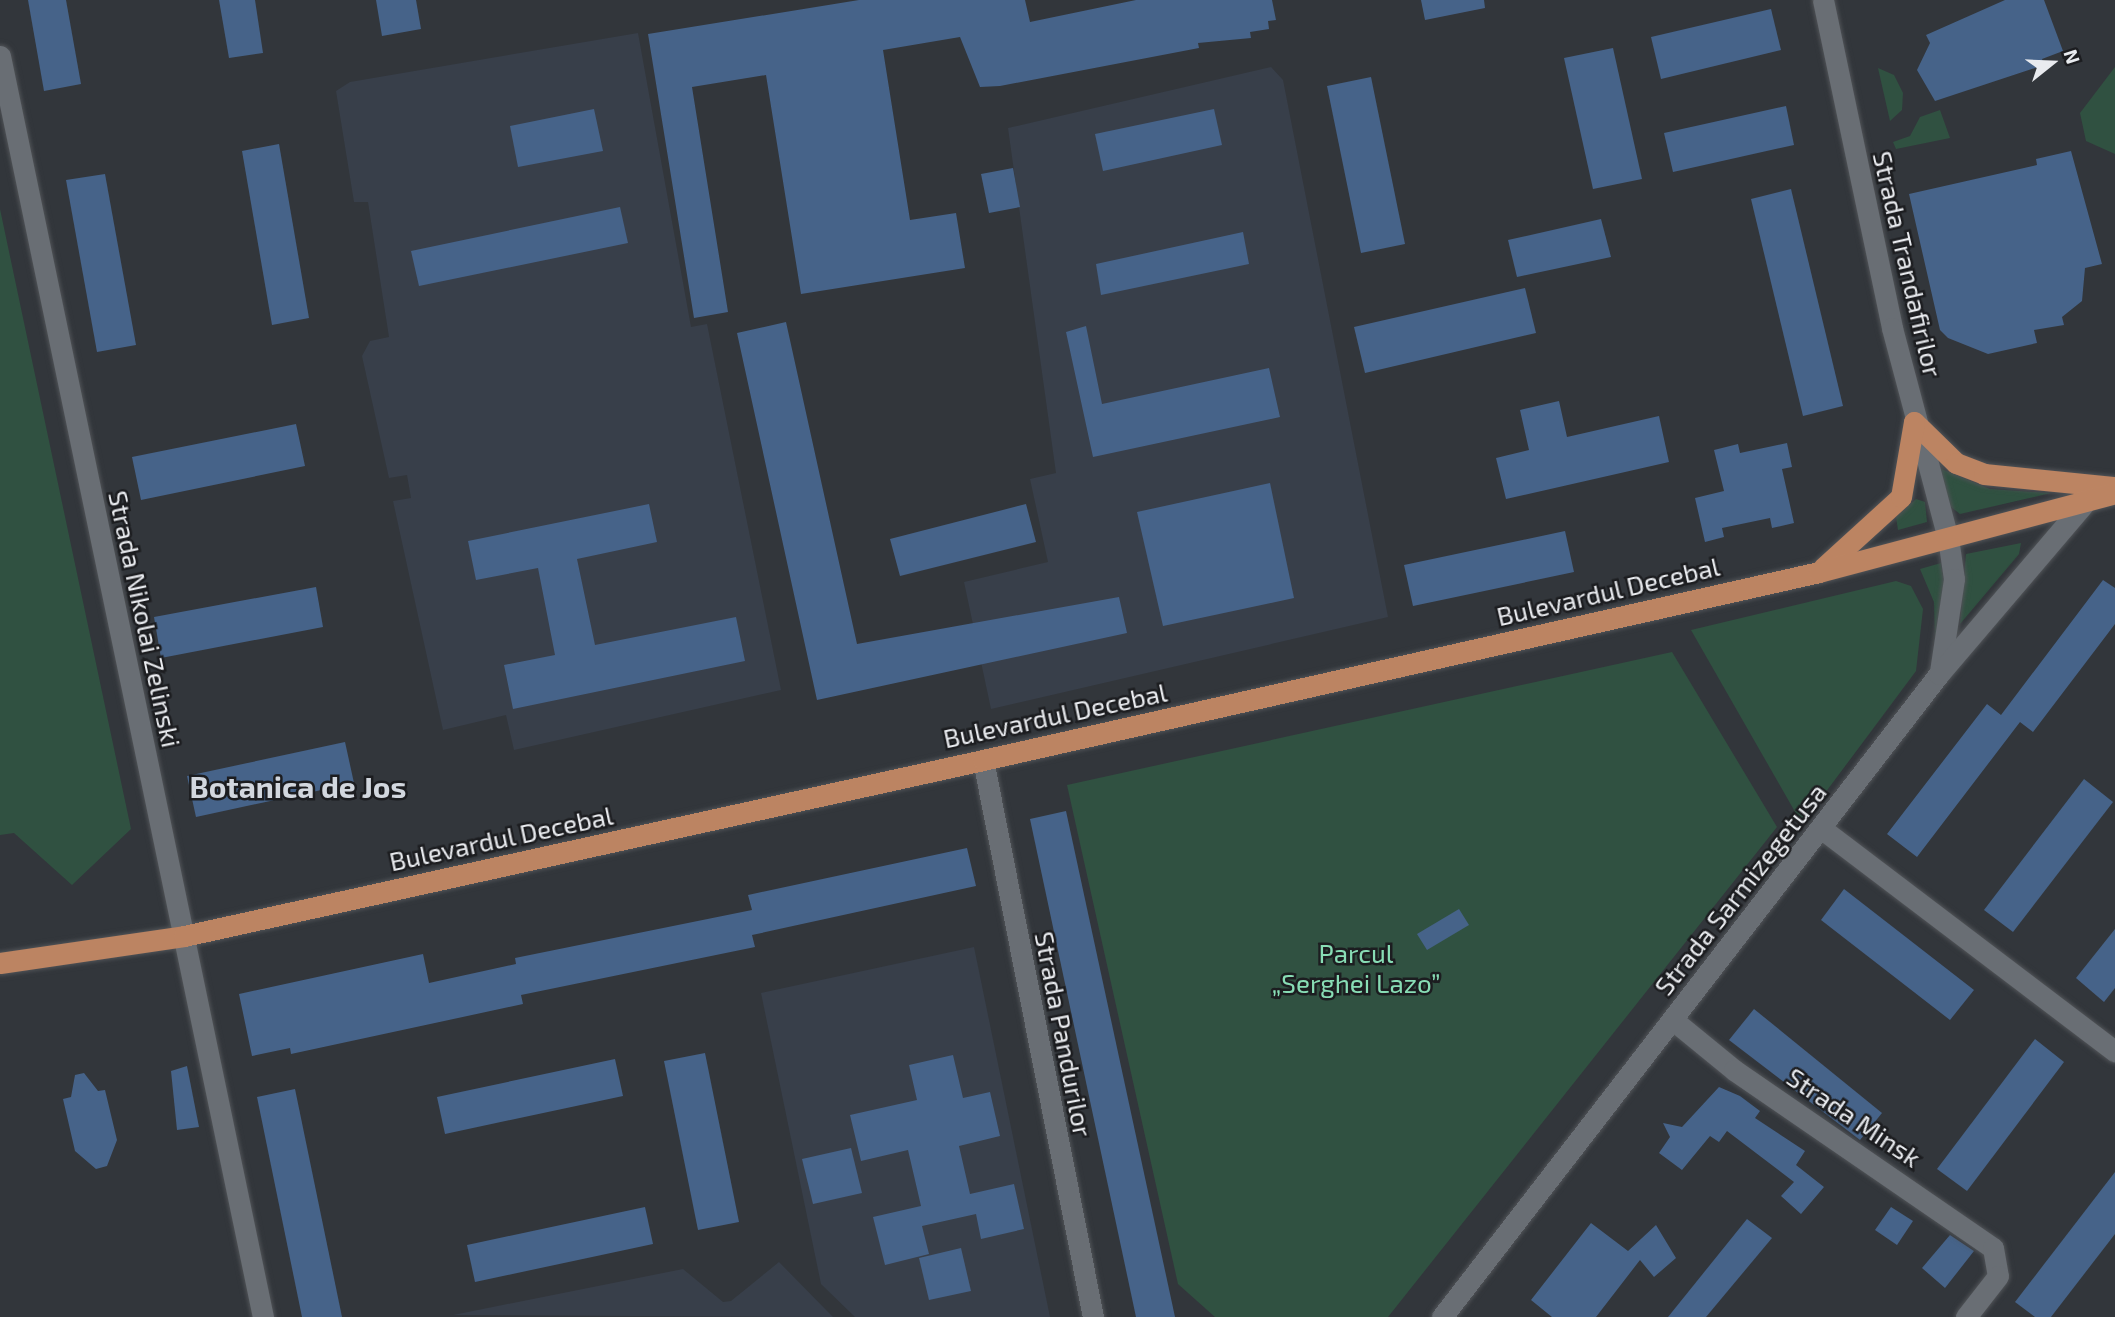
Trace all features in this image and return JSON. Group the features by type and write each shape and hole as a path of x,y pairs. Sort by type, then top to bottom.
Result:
{"main road":[{"path":"1914,422 1956,463 1984,474 2115,487"},
{"path":"1819,572 1901,497 1914,422"},
{"name":"Bulevardul Decebal","path":"0,963 184,936 983,761 1819,572 2115,493"}],"street":[{"name":"Strada Trandafirilor","path":"1823,0 1914,422 1948,538 1954,579 1940,674"},
{"name":"Strada Nikolai Zelinski","path":"0,56 263,1317"},
{"name":"Strada Sarmizegetusa","path":"1442,1317 1940,674 2087,500"},
{"name":"Strada Pandurilor","path":"983,761 1093,1317"},
{"path":"1822,829 2115,1051"},
{"name":"Strada Minsk","path":"1673,1020 1734,1070 1986,1241 1999,1262 1996,1280 1966,1317"}],"shaded area":[{"path":"638,33 691,327 707,324 781,690 514,750 506,715 443,730 393,501 411,498 407,475 389,478 362,356 370,341 389,337 368,202 354,202 336,91 350,82"},
{"path":"1271,67 1283,80 1388,617 991,709 964,582 1048,562 1030,479 1056,473 1008,128"},
{"path":"974,947 1050,1317 855,1317 821,1284 761,993"},
{"path":"779,1262 833,1317 453,1315 683,1269 723,1302 731,1301"}],"green space":[{"path":"2115,67 2115,154 2086,141 2080,113"},
{"path":"1878,68 1894,75 1903,93 1902,110 1890,121"},
{"path":"1940,110 1950,138 1896,149 1893,142 1910,136 1920,117"},
{"path":"0,209 131,829 72,885 14,833 0,835"},
{"path":"1939,468 1990,489 2051,493 1960,514 1951,507"},
{"path":"1916,499 1925,502 1927,522 1898,530 1896,517"},
{"path":"2021,543 2019,554 1960,624 1966,554"},
{"path":"1941,563 1944,581 1935,639 1934,602 1920,569"},
{"path":"1896,581 1911,586 1923,609 1916,671 1802,824 1691,630"},
{"name":"Parcul „Serghei Lazo”","path":"1672,652 1777,827 1388,1317 1215,1317 1178,1284 1067,785"}],"building":[{"path":"28,0 66,0 81,84 44,91"},
{"path":"219,0 255,0 263,53 229,58"},
{"path":"376,0 416,0 421,29 382,36"},
{"path":"859,0 1025,0 1030,22 1136,0 1272,0 1276,20 1268,21 1269,29 1250,32 1251,38 1198,43 1199,48 1000,86 980,87 960,37 883,50 910,220 956,213 965,268 801,294 766,75 692,87 728,312 694,318 648,34"},
{"path":"1421,0 1484,0 1485,8 1425,20"},
{"path":"2005,0 2044,0 2063,51 2042,59 2044,65 1935,101 1917,70 1930,43 1926,35"},
{"path":"1771,9 1781,50 1661,79 1651,37"},
{"path":"1613,48 1642,179 1593,189 1564,58"},
{"path":"1371,77 1405,244 1361,253 1327,86"},
{"path":"1786,106 1794,145 1673,172 1664,133"},
{"path":"594,109 603,151 518,167 510,126"},
{"path":"1214,109 1222,145 1103,171 1095,134"},
{"path":"279,144 309,318 272,325 242,151"},
{"path":"2071,151 2102,264 2085,268 2082,301 2062,317 2064,325 2034,330 2037,343 1988,354 1948,338 1940,330 1909,194 2037,165 2036,159"},
{"path":"1013,168 1020,207 989,213 981,174"},
{"path":"105,174 136,345 97,352 66,180"},
{"path":"1791,189 1843,406 1803,416 1751,199"},
{"path":"620,207 628,243 419,286 411,251"},
{"path":"1601,219 1611,257 1517,277 1508,240"},
{"path":"1243,232 1249,264 1101,295 1096,264"},
{"path":"1525,288 1536,333 1365,373 1354,327"},
{"path":"786,322 857,644 1119,597 1127,633 817,700 737,333"},
{"path":"1086,326 1102,404 1269,368 1280,417 1093,457 1066,332"},
{"path":"1559,401 1567,437 1659,416 1669,462 1506,499 1496,458 1529,450 1520,410"},
{"path":"296,424 305,466 141,500 132,457"},
{"path":"1787,443 1792,467 1782,469 1794,523 1772,528 1770,518 1722,528 1724,537 1705,542 1695,498 1724,491 1714,450 1738,444 1740,453"},
{"path":"1270,483 1294,598 1163,626 1137,512"},
{"path":"649,504 657,542 577,559 595,645 736,617 745,661 513,709 504,665 555,655 538,568 476,580 468,541"},
{"path":"1026,504 1036,542 900,576 890,539"},
{"path":"1565,531 1574,572 1413,606 1404,565"},
{"path":"2103,580 2115,588 2115,624 2033,732 2020,722 1917,857 1887,834 1987,704 2001,715"},
{"path":"316,587 323,627 161,658 154,617"},
{"path":"345,742 354,783 196,817 187,776"},
{"path":"2084,779 2113,802 2013,932 1984,910"},
{"path":"1066,811 1175,1317 1136,1317 1030,819"},
{"path":"967,848 976,886 752,935 755,947 521,995 523,1004 291,1054 290,1048 252,1056 239,994 423,954 429,983 516,964 515,958 752,910 748,895"},
{"path":"1844,889 1974,990 1950,1020 1821,920"},
{"path":"1459,909 1469,925 1427,950 1417,934"},
{"path":"2115,929 2115,988 2104,1002 2076,978"},
{"path":"1754,1009 1882,1113 1860,1140 1729,1040"},
{"path":"2035,1039 2064,1062 1967,1191 1937,1169"},
{"path":"705,1053 739,1222 698,1230 664,1061"},
{"path":"953,1055 963,1098 990,1092 1000,1136 959,1146 970,1194 1014,1184 1024,1229 981,1239 976,1214 922,1226 929,1254 885,1265 873,1217 921,1206 908,1150 861,1161 850,1115 917,1100 909,1065"},
{"path":"615,1059 623,1096 445,1134 437,1097"},
{"path":"187,1066 199,1127 177,1130 171,1071"},
{"path":"84,1073 98,1091 105,1090 117,1140 107,1166 96,1169 75,1151 63,1099 71,1097 75,1075"},
{"path":"1719,1087 1740,1096 1760,1111 1755,1118 1805,1151 1796,1165 1824,1187 1801,1214 1781,1196 1794,1182 1727,1131 1719,1142 1710,1136 1682,1170 1659,1153 1670,1137 1663,1123 1682,1127"},
{"path":"295,1089 342,1317 302,1317 257,1097"},
{"path":"851,1148 862,1193 813,1204 802,1159"},
{"path":"2115,1172 2115,1234 2051,1317 2035,1317 2015,1302"},
{"path":"645,1207 653,1244 475,1282 467,1245"},
{"path":"1891,1207 1913,1221 1897,1245 1875,1230"},
{"path":"1747,1219 1772,1238 1706,1317 1668,1317"},
{"path":"1591,1223 1628,1251 1656,1225 1676,1258 1654,1277 1640,1260 1596,1317 1552,1317 1531,1300"},
{"path":"1950,1235 1974,1251 1945,1288 1922,1268"},
{"path":"961,1248 971,1291 929,1300 919,1258"}],"district":[{"name":"Botanica de Jos","path":"298,786"}]}
